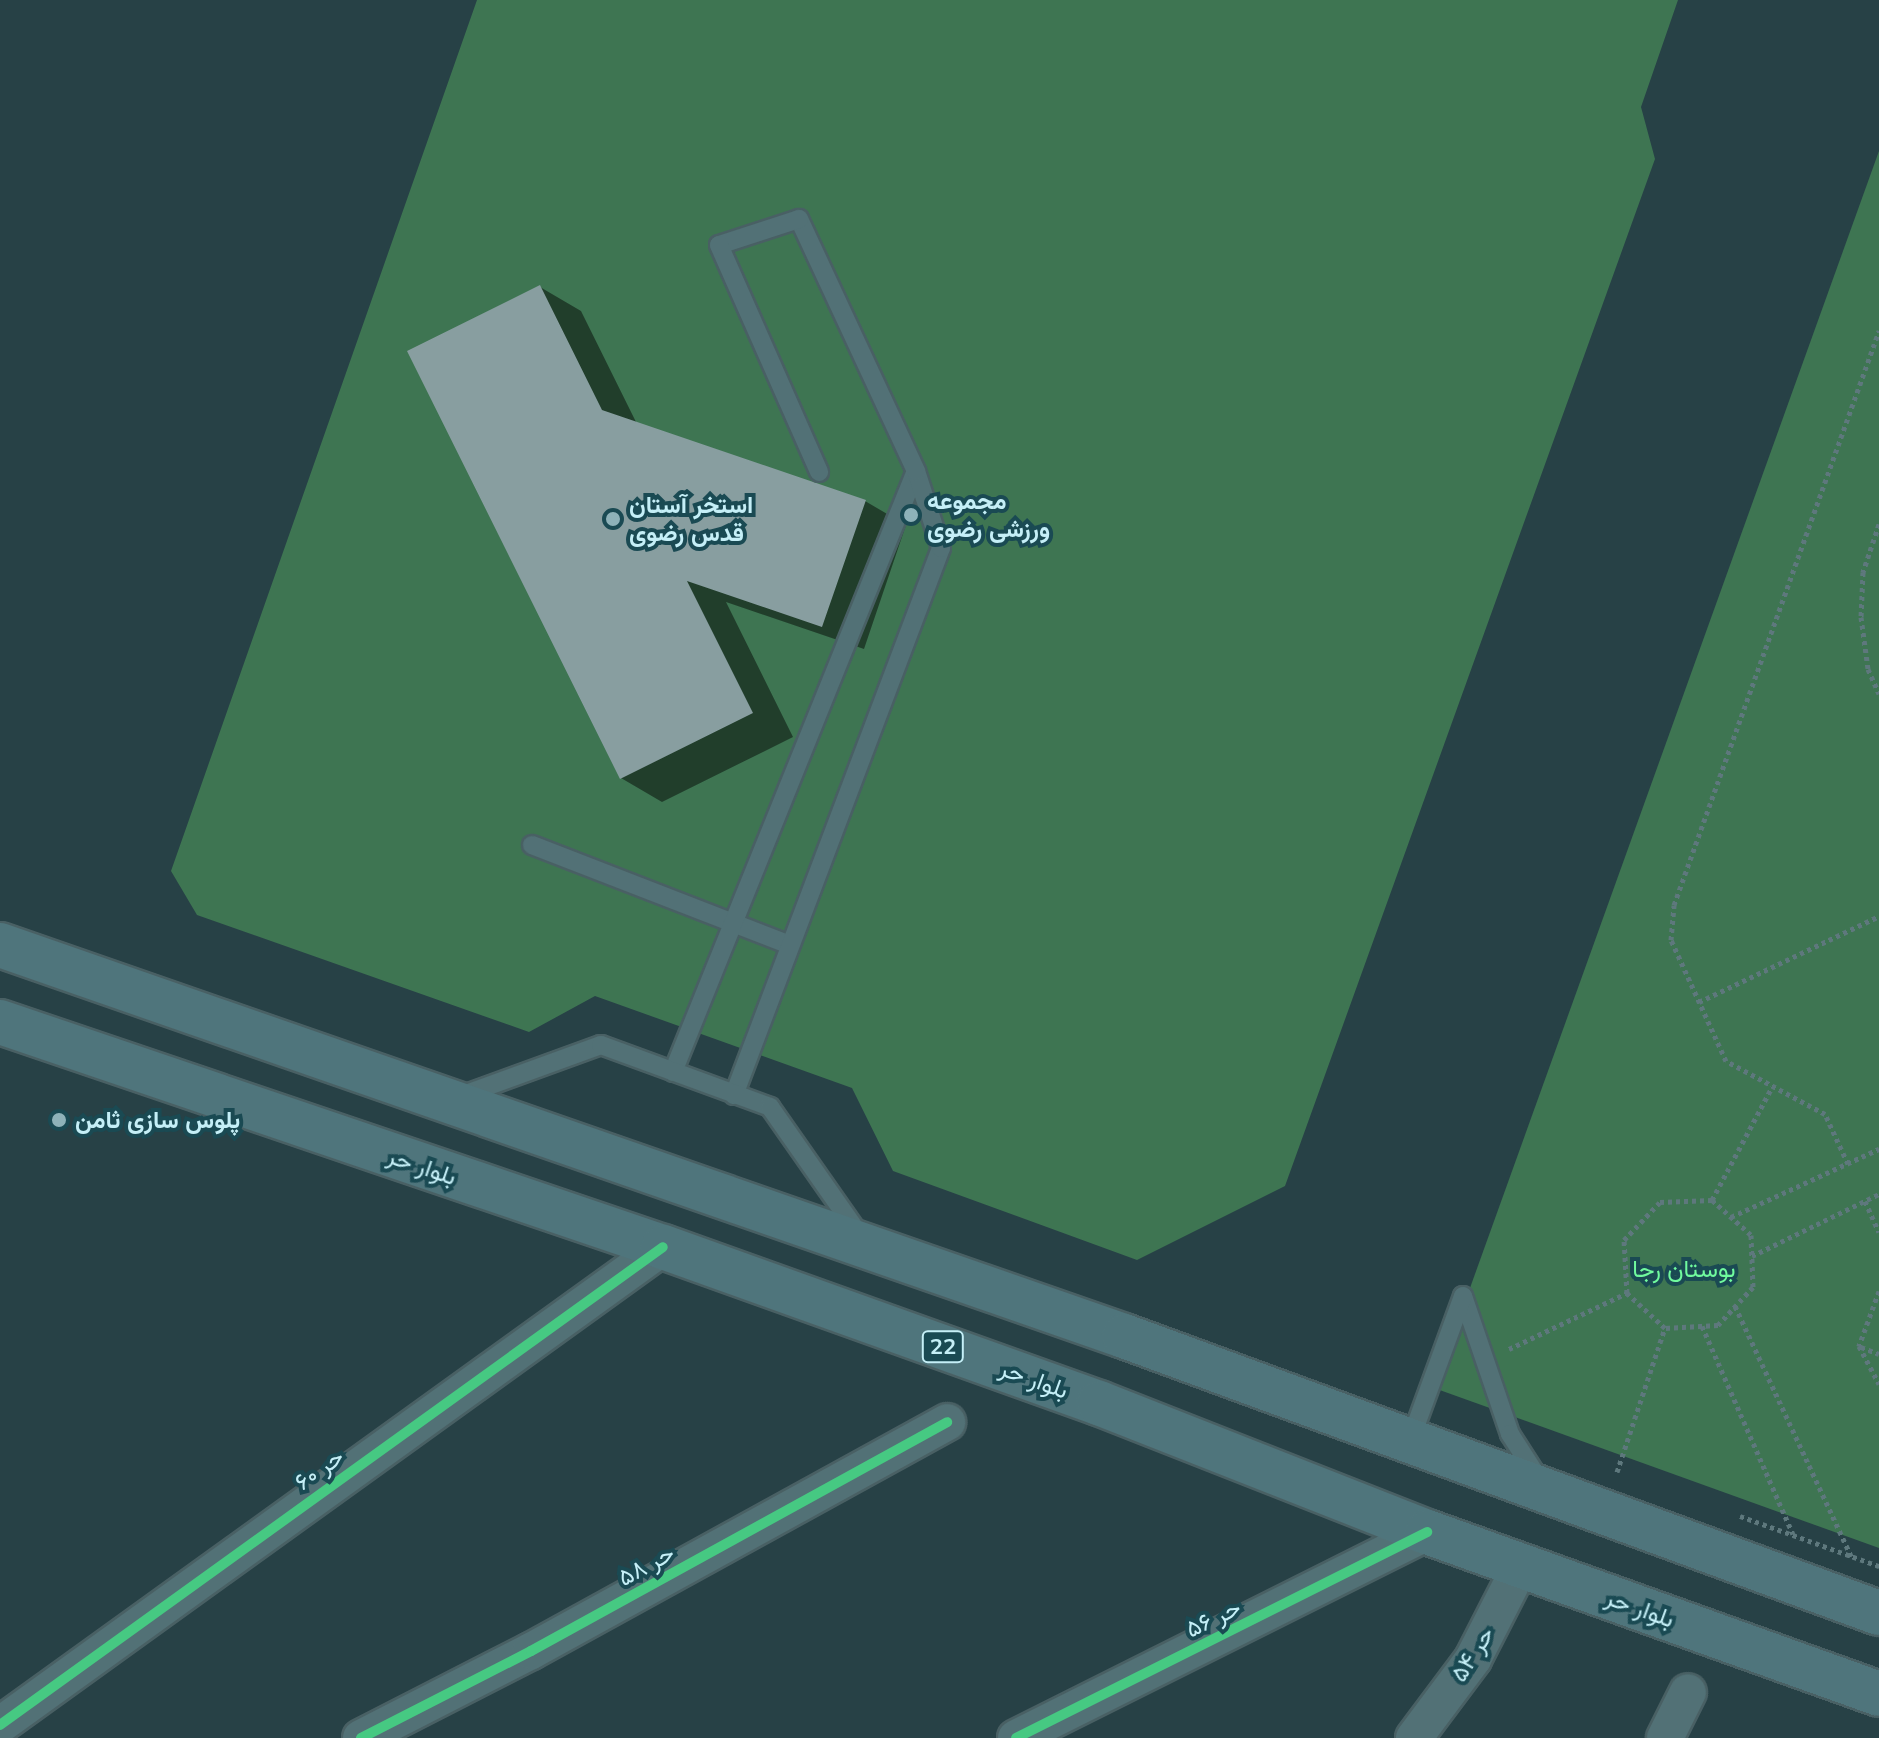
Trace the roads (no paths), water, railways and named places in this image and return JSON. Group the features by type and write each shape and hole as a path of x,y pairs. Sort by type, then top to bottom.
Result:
{"main road":[{"path":"0,945 444,1102 1124,1336 1879,1613"},
{"name":"بلوار حر","path":"0,1022 663,1247 1099,1403 1427,1532 1879,1694"},
{"path":"1099,1403 1124,1336"}],"street":[{"name":"حر ۶۰","path":"0,1725 663,1247"},
{"name":"حر ۵۸","path":"361,1738 531,1651 947,1422"},
{"name":"حر ۵۶","path":"1016,1738 1427,1532"},
{"name":"حر ۵۴","path":"1414,1738 1473,1659 1521,1565"},
{"path":"1665,1738 1688,1692"}],"lane":[{"path":"734,1095 941,548 916,471 799,219 719,245 819,472"},
{"path":"673,1072 916,471"},
{"path":"532,845 790,945"},
{"path":"444,1102 601,1045 770,1107 870,1249"},
{"path":"1410,1441 1463,1296 1510,1434 1546,1491"}],"place":[{"name":"مجموعه ورزشی رضوی","path":"911,515"},
{"name":"استخر آستان قدس رضوی","path":"613,519"},
{"name":"پلوس سازی ثامن","path":"59,1120"}],"park label":[{"name":"بوستان رجا","path":"1684,1269"}]}
